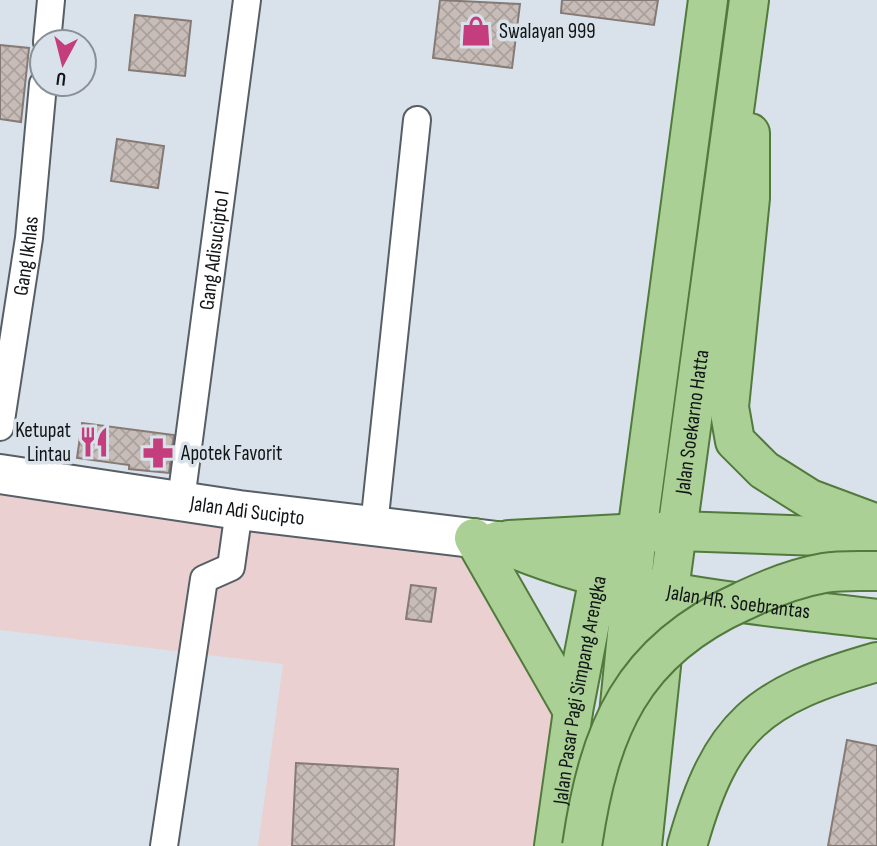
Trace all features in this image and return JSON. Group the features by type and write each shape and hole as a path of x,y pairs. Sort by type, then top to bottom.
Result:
{"main road":[{"name":"Jalan Soekarno Hatta","path":"642,846 634,584 621,534 708,0"},
{"name":"Jalan Soekarno Hatta","path":"606,846 634,584 678,531 749,0"},
{"path":"740,58 749,116 750,198 729,407 735,441 764,470 810,499 877,524"},
{"name":"Jalan Adi Sucipto","path":"0,474 239,510 486,540 621,534"},
{"path":"621,534 678,531 877,538"},
{"name":"Jalan Adi Sucipto","path":"486,540 530,556 634,584"},
{"path":"486,540 573,711"},
{"path":"582,846 589,797 612,728 631,692 665,648 699,622 766,590 824,573 877,570"},
{"name":"Jalan HR. Soebrantas","path":"634,584 877,620"},
{"name":"Jalan Pasar Pagi Simpang Arengka","path":"554,846 573,711 634,584"},
{"path":"687,846 702,792 729,743 770,703 821,678 877,662"}],"street":[{"path":"48,28 51,0"},
{"name":"Gang Adisucipto I","path":"181,500 247,0"},
{"name":"Gang Ikhlas","path":"0,427 29,238 42,98"},
{"path":"373,526 416,120"},
{"path":"164,846 204,579 231,567 239,510"}],"shaded area":[{"path":"0,485 454,544 561,710 542,846 258,846 283,664 0,630"}],"building":[{"name":"Swalayan 999","path":"440,0 520,4 512,68 433,58"},
{"path":"562,0 658,0 654,25 561,13"},
{"path":"135,15 191,21 185,76 129,70"},
{"path":"0,45 28,48 21,122 0,119"},
{"path":"117,139 164,146 158,188 111,181"},
{"path":"82,423 174,435 169,473 129,469 129,465 77,458"},
{"path":"411,585 436,588 431,622 406,619"},
{"path":"847,740 877,746 877,846 828,846"},
{"path":"296,763 398,769 394,846 292,846"}],"place":[{"name":"Swalayan 999","path":"476,31"},
{"name":"Ketupat Lintau","path":"94,442"},
{"name":"Apotek Favorit","path":"158,453"}]}
